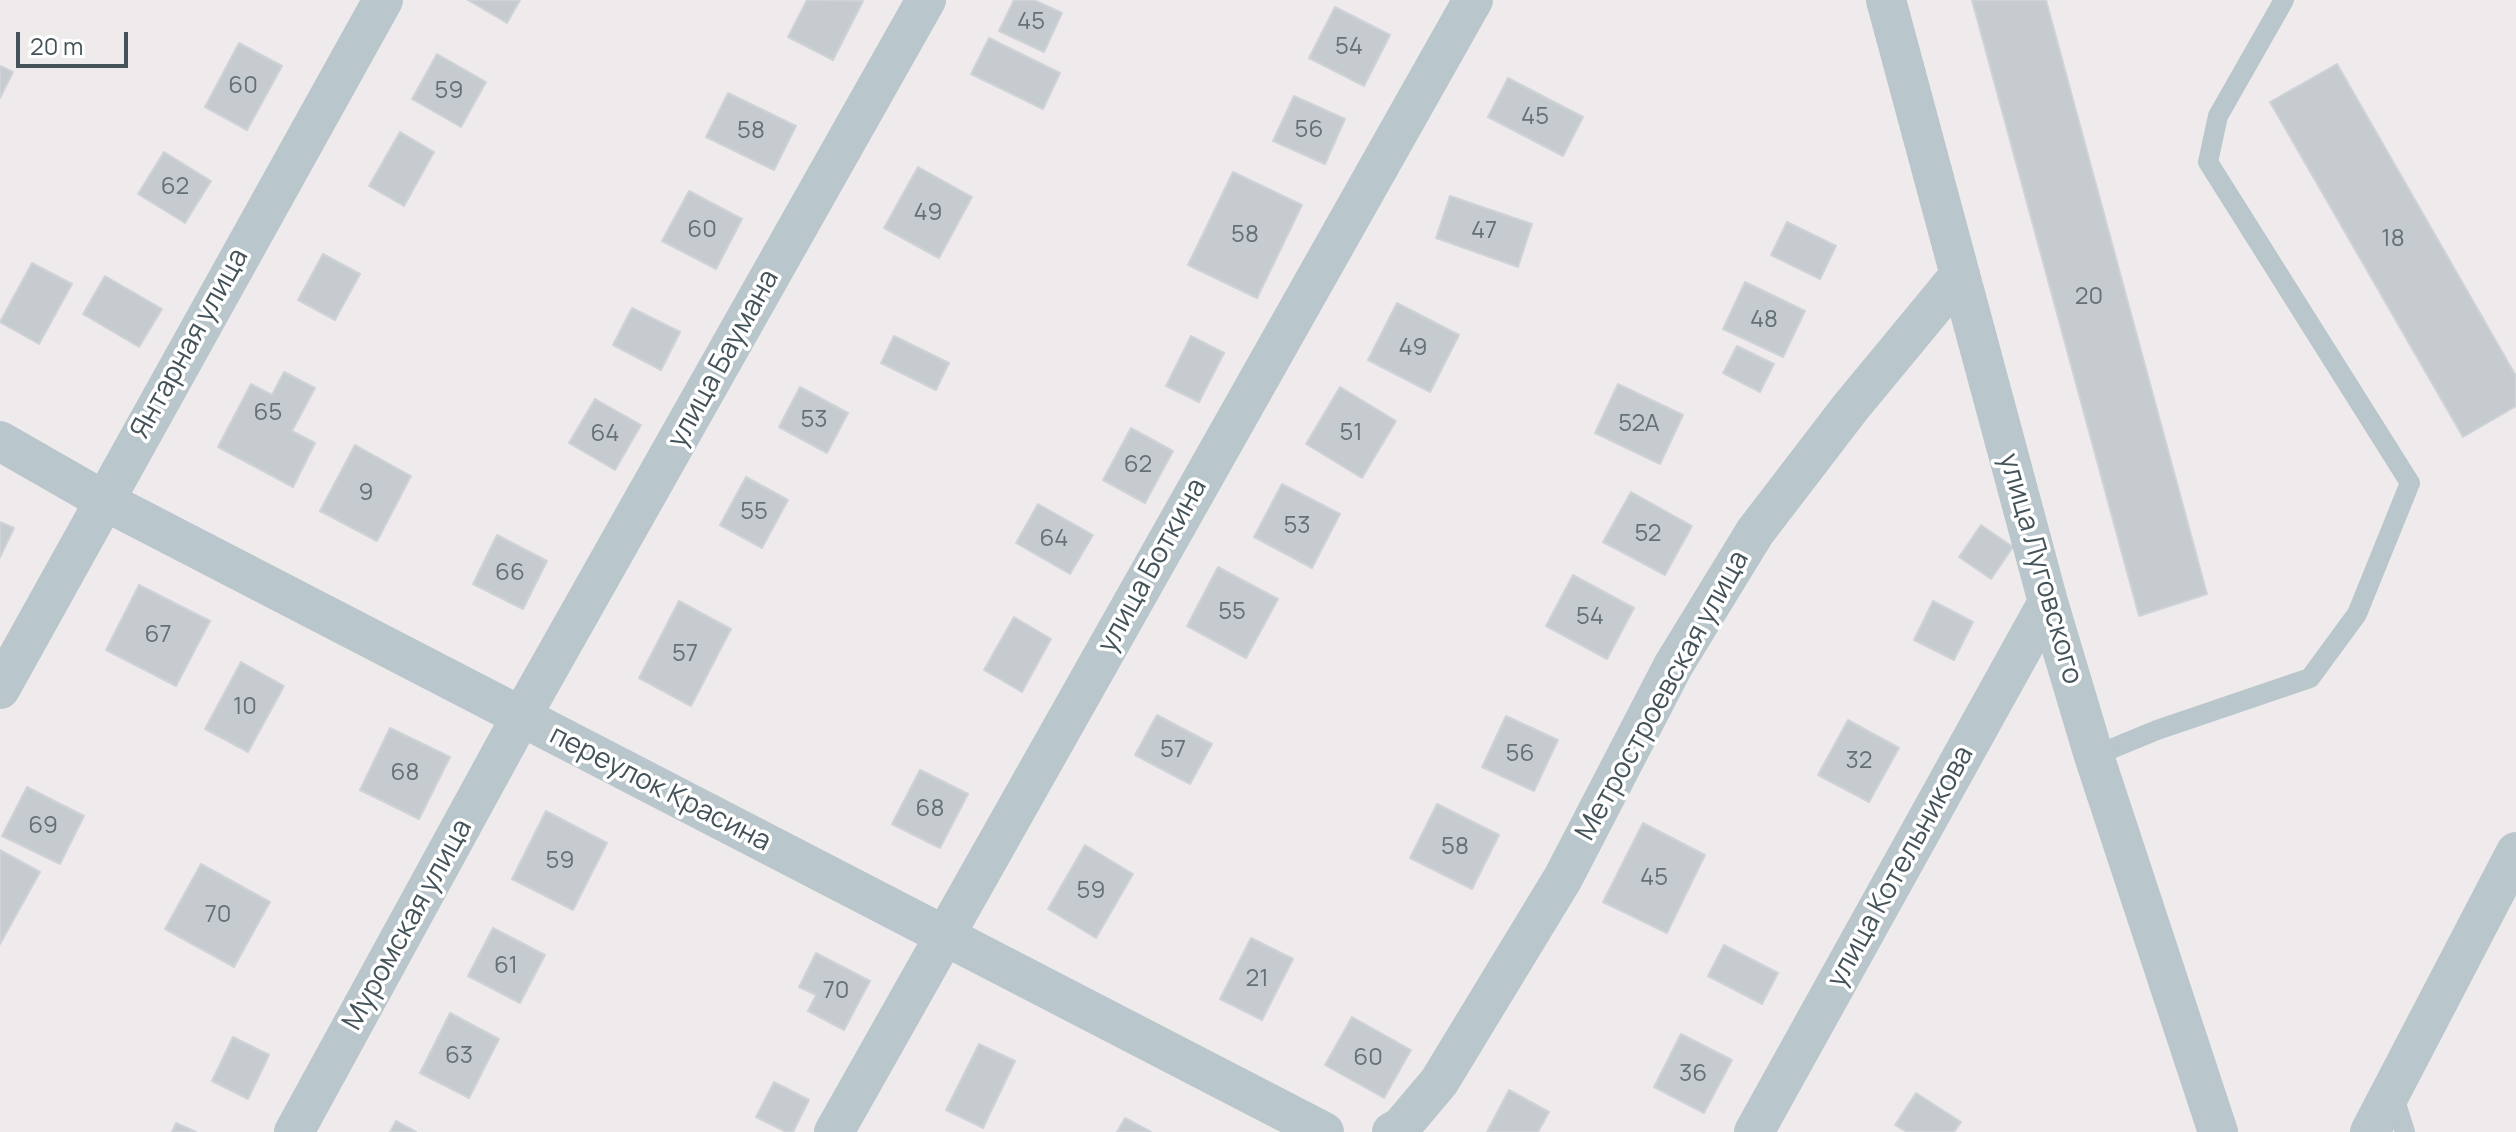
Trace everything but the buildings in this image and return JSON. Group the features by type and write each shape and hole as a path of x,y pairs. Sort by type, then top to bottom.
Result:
{"street":[{"name":"Янтарная улица","path":"0,689 383,0"},
{"name":"улица Баумана","path":"521,717 926,0"},
{"name":"улица Боткина","path":"834,1132 1473,0"},
{"name":"улица Луговского","path":"1886,0 2048,602 2094,756 2218,1132"},
{"name":"Метростроевская улица","path":"1392,1132 1401,1127 1439,1082 1546,905 1673,666 1755,532 1850,408 1959,276"},
{"name":"переулок Красина","path":"0,441 103,500 1324,1132"},
{"name":"улица Котельникова","path":"1754,1132 2048,602"},
{"name":"Муромская улица","path":"294,1132 521,717"},
{"path":"2370,1132 2516,852"}],"lane":[{"path":"2094,756 2157,730 2310,678 2357,614 2410,483 2208,162 2218,116 2284,0"},
{"path":"2392,1090 2405,1132"}]}
